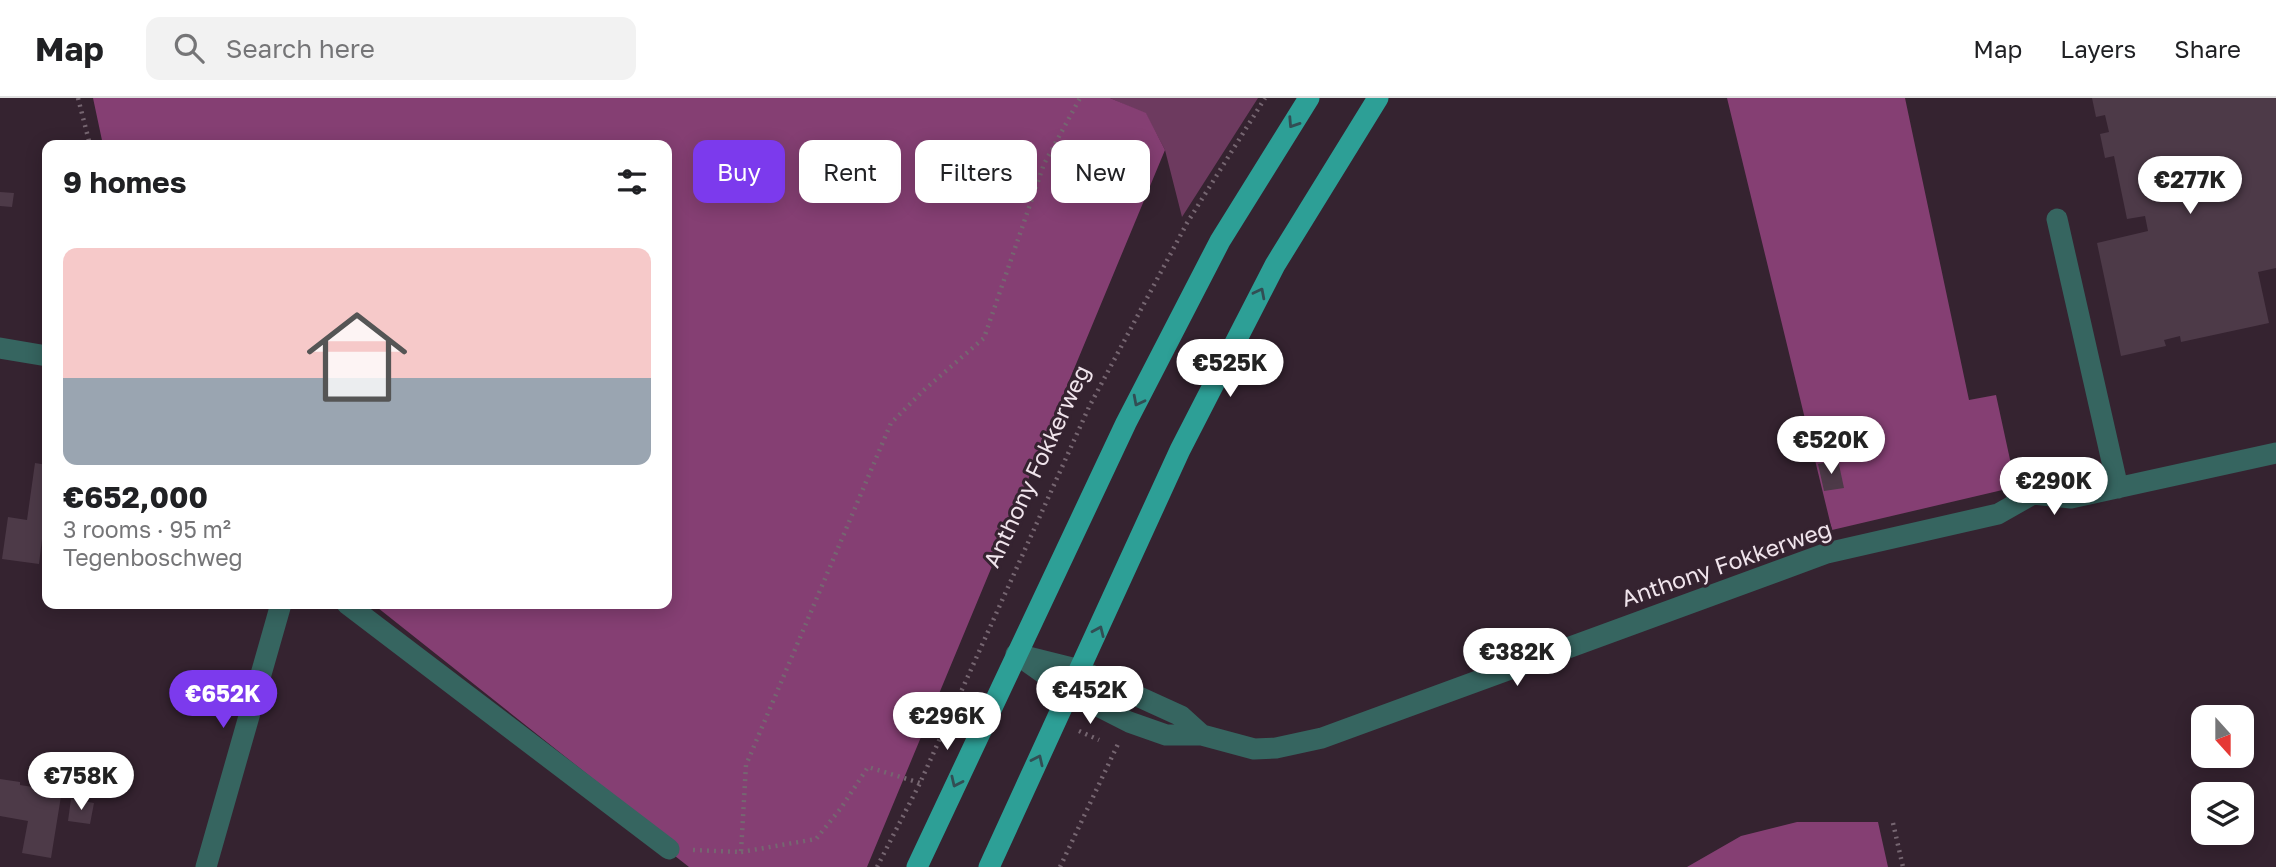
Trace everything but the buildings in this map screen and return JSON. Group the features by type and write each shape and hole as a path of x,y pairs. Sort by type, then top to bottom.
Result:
{"main road":[{"path":"917,867 1126,423 1220,241 1309,98"},
{"path":"989,867 1180,450 1275,265 1378,98"}],"street":[{"path":"2057,219 2118,488"},
{"path":"0,348 42,355"},
{"name":"Anthony Fokkerweg","path":"1016,654 1070,692 1129,722 1166,735 1202,735 1254,749 1276,748 1322,738 1827,553 1998,514 2033,494 2071,498 2276,453"},
{"path":"206,867 280,609"},
{"path":"354,609 669,849"},
{"name":"Anthony Fokkerweg","path":"1016,654 1080,670 1181,716 1202,735"}],"path":[{"path":"78,98 89,140"},
{"path":"741,852 746,765 891,424 924,390 984,338 1044,164 1080,98"},
{"name":"Anthony Fokkerweg","path":"877,867 920,783 1089,407 1187,223 1265,98"},
{"path":"1060,867 1129,722"},
{"path":"669,849 741,852 816,839 841,808 868,767 920,783"},
{"path":"1893,823 1903,867"}],"shaded area":[{"path":"93,98 1110,98 1146,113 1165,150 1150,186 1150,140 1051,140 1051,203 1143,203 867,867 689,867 675,856 679,847 379,609 672,609 672,140 102,140"},
{"path":"1110,98 1258,98 1182,217 1165,150 1146,114"},
{"path":"1727,98 1905,98 1969,400 1996,395 2014,478 2011,488 1832,530"},
{"path":"1797,822 1878,822 1888,867 1687,867 1741,836"}]}
